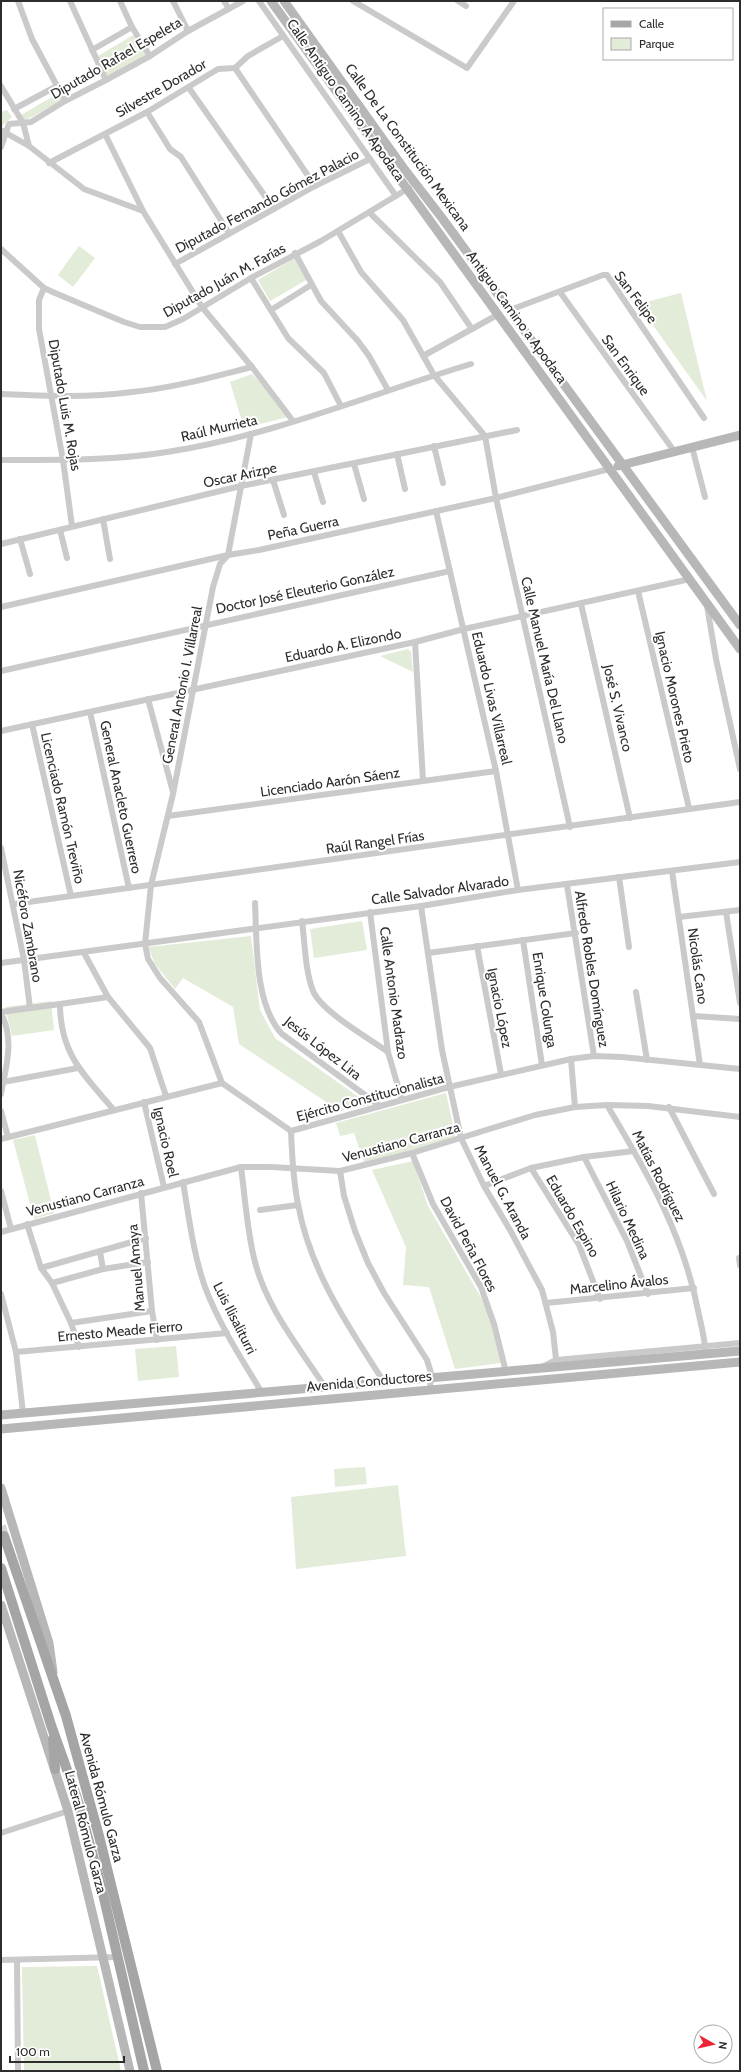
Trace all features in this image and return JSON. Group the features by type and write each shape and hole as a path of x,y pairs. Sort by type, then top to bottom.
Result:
{"main road":[{"name":"Avenida Rómulo Garza","path":"4,1536 66,1716 97,1828 157,2071"},
{"name":"Avenida Rómulo Garza","path":"1,1568 51,1725 77,1798 118,1957 144,2071"},
{"path":"51,1725 55,1769"}],"street":[{"path":"18,1 32,39 65,101"},
{"path":"70,1 106,80"},
{"path":"120,1 132,27 150,56"},
{"path":"174,1 188,31"},
{"path":"224,1 229,9"},
{"name":"Diputado Rafael Espeleta","path":"3,131 9,124 31,122 65,101 150,56 188,31 243,1"},
{"name":"Calle Antiguo Camino A Apodaca","path":"259,1 396,196"},
{"name":"Antiguo Camino a Apodaca","path":"271,1 411,187 609,469 740,649"},
{"name":"Calle De La Constitución Mexicana","path":"284,1 411,187 510,310 623,464"},
{"path":"353,1 467,68 514,1"},
{"path":"458,1 466,6"},
{"path":"92,50 132,27"},
{"path":"284,36 248,56 235,68 315,186"},
{"name":"Silvestre Dorador","path":"49,163 147,112 190,88 218,69 235,68"},
{"path":"1,86 23,123 29,146"},
{"path":"14,109 57,86"},
{"path":"190,88 274,209"},
{"path":"147,112 170,149 181,158 229,233"},
{"path":"1,147 3,131 29,146 84,189 143,210"},
{"path":"105,134 143,210 202,307 252,367 293,421"},
{"name":"Diputado Fernando Gómez Palacio","path":"175,264 315,186 370,159"},
{"name":"Diputado Juán M. Farías","path":"1,249 44,288 117,320 140,327 165,327 295,253 370,213 411,187"},
{"path":"370,213 436,278 449,293 472,329"},
{"path":"338,231 361,272 396,310 413,336 434,375 484,436"},
{"path":"295,253 322,301 352,334 369,356 388,390"},
{"name":"San Felipe","path":"510,310 603,275 608,276 704,418"},
{"path":"251,278 288,338 324,373 341,406"},
{"path":"271,310 312,285"},
{"name":"Diputado Luis M. Rojas","path":"44,288 39,300 39,323 63,460 72,526"},
{"name":"San Enrique","path":"560,292 674,451"},
{"path":"423,356 499,314"},
{"name":"Raúl Murrieta","path":"1,460 103,460 167,452 252,434 471,364"},
{"path":"1,392 51,396 83,396 151,390 252,367"},
{"name":"Oscar Arizpe","path":"1,544 241,486 517,430"},
{"name":"General Antonio I. Villarreal","path":"145,944 152,885 173,794 206,624 218,568 228,555 252,434"},
{"path":"609,469 623,464 740,435"},
{"name":"Calle Manuel María Del Llano","path":"484,436 496,498 570,827"},
{"path":"434,446 443,483"},
{"path":"692,447 705,497"},
{"path":"396,454 405,489"},
{"path":"354,464 364,499"},
{"path":"623,464 740,625"},
{"name":"Peña Guerra","path":"1,607 228,555 259,550 496,498 609,469"},
{"path":"314,472 323,502"},
{"path":"273,480 284,515"},
{"name":"Eduardo Livas Villarreal","path":"436,511 496,771 518,890"},
{"path":"103,519 110,559"},
{"path":"60,530 68,558"},
{"path":"20,539 30,574"},
{"name":"Doctor José Eleuterio González","path":"1,670 450,571"},
{"name":"Eduardo A. Elizondo","path":"1,731 415,642 464,628 581,604 690,579"},
{"name":"Ignacio Morones Prieto","path":"638,591 689,808"},
{"name":"José S. Vivanco","path":"581,604 630,818"},
{"path":"707,604 716,659 740,769"},
{"path":"415,642 423,781"},
{"path":"148,699 173,794"},
{"name":"General Anacleto Guerrero","path":"90,712 129,888"},
{"name":"Licenciado Ramón Treviño","path":"32,724 71,896"},
{"name":"Licenciado Aarón Sáenz","path":"168,816 496,771"},
{"name":"Raúl Rangel Frías","path":"14,904 509,836 689,808 740,802"},
{"name":"Nicéforo Zambrano","path":"1,848 14,904 24,960 30,1008"},
{"name":"Calle Salvador Alvarado","path":"1,963 84,953 421,906 518,890 568,885 740,862"},
{"name":"Nicolás Cano","path":"672,871 700,1065"},
{"path":"619,877 629,947"},
{"name":"Alfredo Robles Domínguez","path":"568,885 594,1056"},
{"name":"Jesús López Lira","path":"255,903 256,929 263,994 266,1007 273,1024 282,1034 380,1106"},
{"name":"Manuel G. Aranda","path":"421,906 448,1087 461,1138 484,1186 539,1283 546,1303 557,1364"},
{"path":"679,917 740,910"},
{"name":"Calle Antonio Madrazo","path":"370,912 388,1052 402,1100"},
{"path":"726,912 740,1003"},
{"path":"302,922 310,982 318,1000 330,1012 388,1052"},
{"path":"428,953 576,933"},
{"name":"Enrique Colunga","path":"523,940 542,1065"},
{"path":"1,1139 166,1096 222,1084 198,1022 160,978 148,959 145,944"},
{"name":"Ignacio López","path":"476,946 501,1074"},
{"path":"84,953 108,997 147,1043 166,1096"},
{"path":"636,992 647,1060"},
{"path":"1,1094 10,1046 7,1028 1,1013 108,997"},
{"path":"60,1004 61,1024 65,1044 78,1068 113,1110"},
{"path":"694,1016 740,1019"},
{"name":"Ejército Constitucionalista","path":"222,1084 291,1131 448,1087 571,1059 594,1056 740,1069"},
{"path":"571,1059 575,1107"},
{"path":"3,1082 78,1068"},
{"name":"Ignacio Roel","path":"144,1102 164,1187"},
{"name":"Venustiano Carranza","path":"1,1232 241,1167 340,1171 461,1138 535,1115 575,1107 607,1105 669,1107 740,1118"},
{"name":"Matías Rodríguez","path":"607,1105 663,1202 682,1249 694,1288 706,1350"},
{"path":"669,1107 714,1194"},
{"path":"1,1111 8,1137"},
{"path":"291,1131 293,1168 298,1205 310,1247 323,1281 342,1317 384,1382"},
{"path":"484,1186 532,1168 584,1157 634,1151"},
{"name":"David Peña Flores","path":"412,1152 433,1204 481,1287 494,1324 506,1372"},
{"name":"Hilario Medina","path":"584,1157 627,1241 648,1294"},
{"path":"241,1167 254,1259 262,1283 272,1306 325,1387"},
{"name":"Eduardo Espino","path":"532,1168 579,1245 600,1299"},
{"path":"340,1171 348,1212 368,1263 384,1293 427,1360 431,1378 430,1389"},
{"name":"Luis Ilisaliturri","path":"183,1182 196,1252 205,1286 227,1333 261,1391"},
{"path":"1,1191 11,1229"},
{"name":"Manuel Amaya","path":"141,1193 152,1311 157,1340"},
{"path":"260,1210 298,1205"},
{"path":"27,1224 42,1268 52,1283 71,1323 79,1347"},
{"path":"42,1268 146,1238"},
{"path":"100,1252 103,1269"},
{"path":"738,1258 740,1265"},
{"path":"52,1283 103,1269 148,1262"},
{"name":"Marcelino Ávalos","path":"546,1303 600,1299 694,1288"},
{"path":"1,1294 16,1352 23,1412"},
{"path":"71,1323 152,1311"},
{"name":"Ernesto Meade Fierro","path":"16,1352 227,1333"},
{"path":"706,1350 740,1343"},
{"name":"Avenida Conductores","path":"1,1416 23,1412 261,1391 539,1370 557,1364 706,1350 740,1351"},
{"name":"Avenida Conductores","path":"1,1429 740,1362"},
{"path":"1,1488 49,1643 53,1678"},
{"name":"Lateral Rómulo Garza","path":"1,1605 68,1811 130,2071"},
{"path":"1,1833 68,1811"},
{"path":"1,1960 118,1957"},
{"path":"17,1960 18,2071"}],"green space":[{"path":"135,34 147,56 108,77 98,56"},
{"path":"59,93 63,100 24,121 21,115"},
{"path":"7,110 12,117 2,126 1,112"},
{"path":"79,246 95,258 73,287 58,275"},
{"path":"295,258 308,279 270,301 258,280"},
{"path":"681,293 707,401 638,304"},
{"path":"252,374 276,399 288,417 244,428 230,382"},
{"path":"408,649 411,652 413,672 380,656"},
{"path":"362,921 367,950 314,958 310,929"},
{"path":"251,936 260,1010 275,1038 370,1105 340,1111 239,1044 233,1007 183,978 175,989 155,964 148,947"},
{"path":"51,1001 54,1030 12,1036 5,1007"},
{"path":"446,1093 456,1139 364,1162 354,1133 340,1136 336,1123"},
{"path":"35,1135 54,1213 34,1219 13,1140"},
{"path":"413,1161 428,1206 487,1308 501,1363 455,1369 429,1287 403,1285 406,1247 372,1170"},
{"path":"176,1346 179,1377 138,1381 135,1349"},
{"path":"365,1467 367,1484 335,1487 334,1469"},
{"path":"398,1485 406,1556 296,1569 291,1497"},
{"path":"97,1966 121,2071 24,2071 22,1967"}],"tunnel":[{"path":"1,1526 4,1536"}]}
